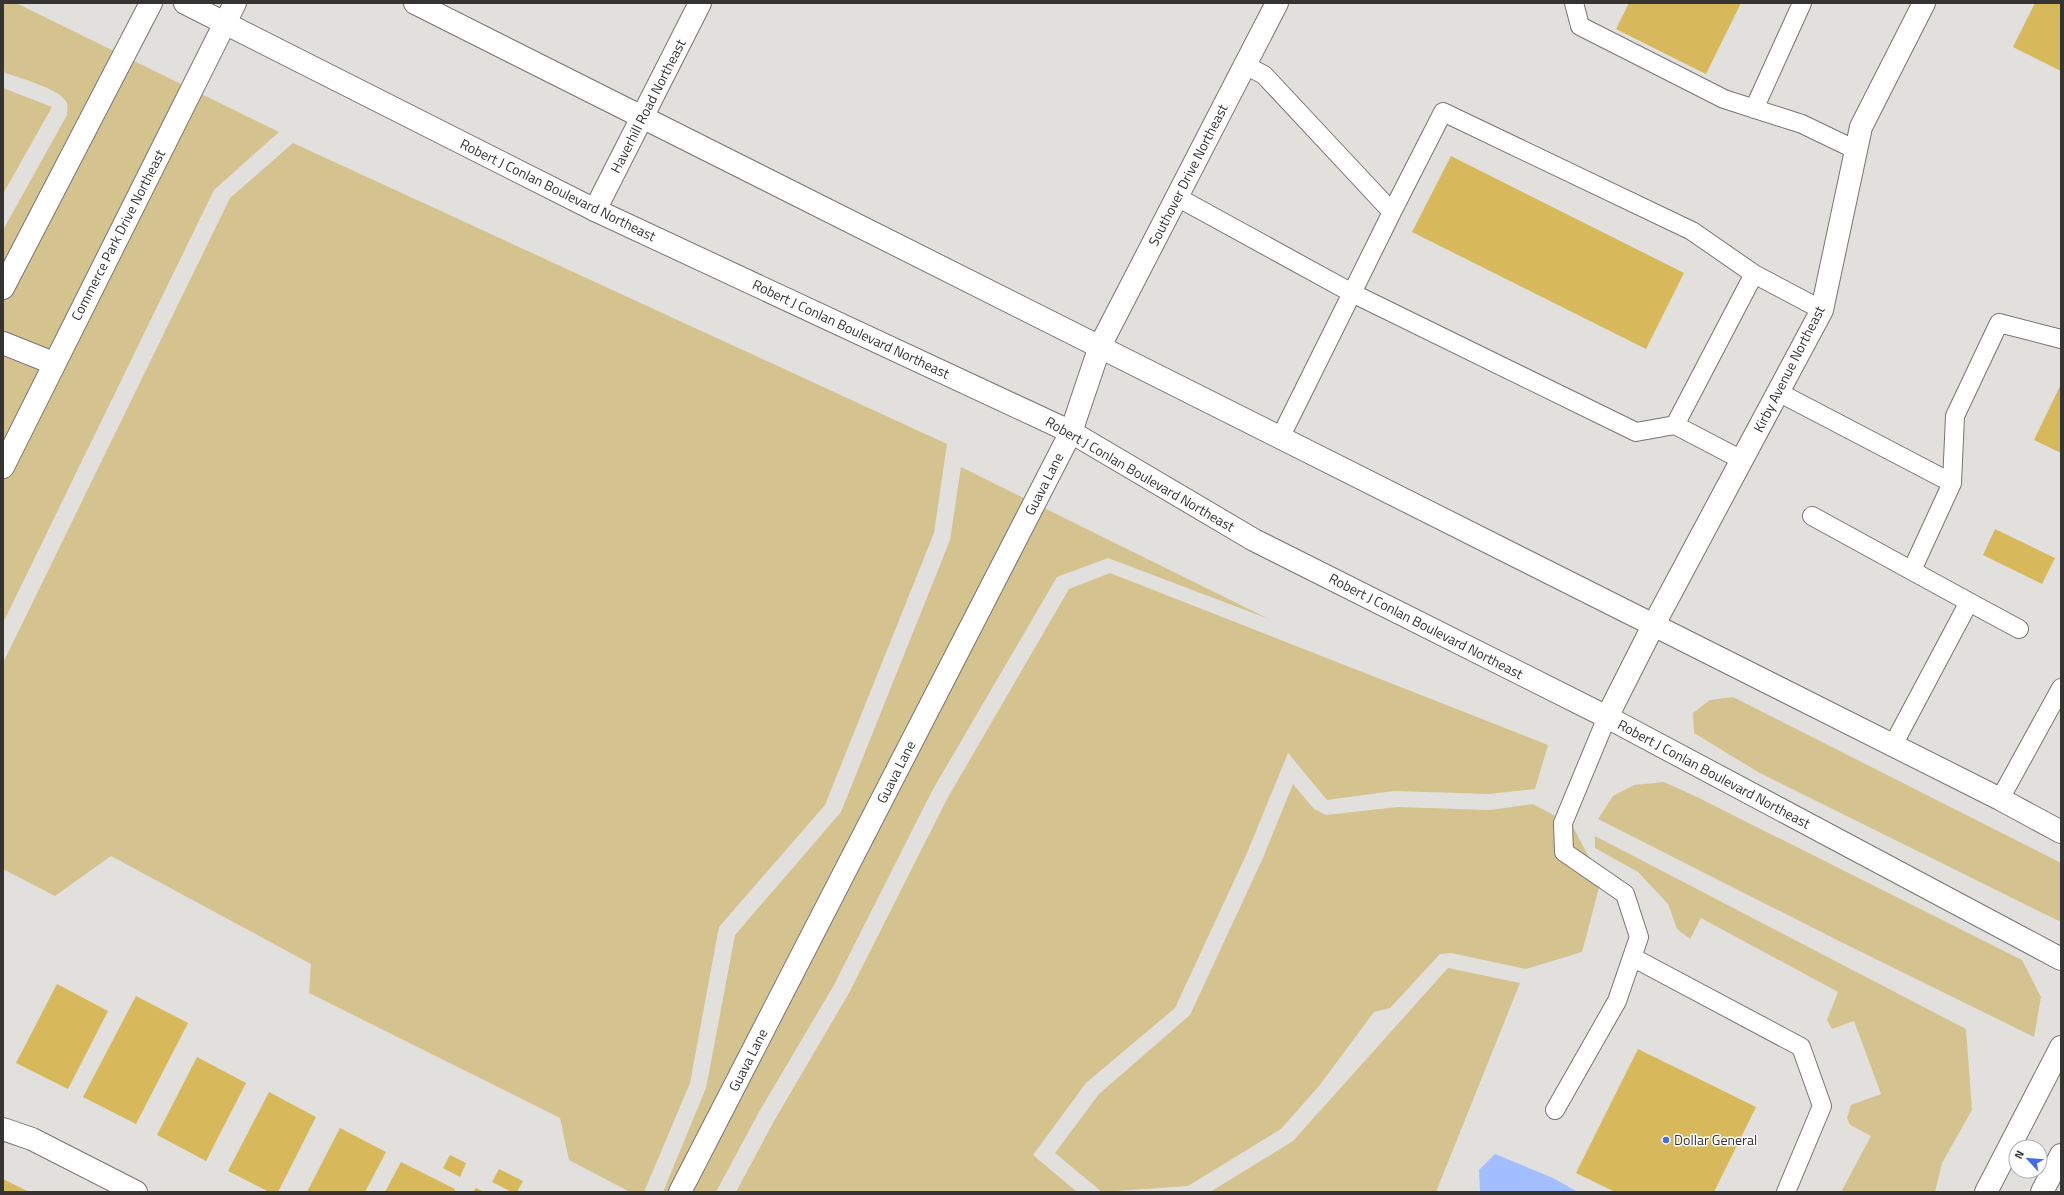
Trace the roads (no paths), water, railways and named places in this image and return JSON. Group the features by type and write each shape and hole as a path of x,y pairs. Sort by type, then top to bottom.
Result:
{"main road":[{"path":"3,288 151,3"},
{"name":"Robert J Conlan Boulevard Northeast","path":"185,3 595,210 1071,432 1254,540 1608,718 2061,959"},
{"name":"Commerce Park Drive Northeast","path":"3,467 53,364 235,3"},
{"path":"415,3 2000,799 2061,832"},
{"name":"Haverhill Road Northeast","path":"595,210 700,3"},
{"name":"Southover Drive Northeast","path":"1100,346 1277,3"},
{"name":"Kirby Avenue Northeast","path":"1608,718 1654,626 1822,310 1861,127 1924,3"},
{"path":"3,343 53,364"},
{"name":"Guava Lane","path":"680,1192 1071,432 1100,346"},
{"path":"1986,1192 2061,1047"},
{"path":"3,1129 32,1139 136,1192"},
{"path":"2042,1192 2061,1156"}],"lane":[{"path":"1574,3 1580,26 1724,99 1802,124 1856,150"},
{"path":"1754,109 1802,3"},
{"path":"1245,65 1264,75 1392,212"},
{"path":"1280,438 1443,112 1692,231 1754,274 1822,310"},
{"path":"1177,197 1352,293 1636,432 1675,425 1742,460"},
{"path":"1675,425 1754,274"},
{"path":"1912,570 1952,483 1955,416 1999,323 2061,339"},
{"path":"1778,392 1952,483"},
{"path":"1812,516 2019,629"},
{"path":"1893,746 1969,602"},
{"path":"2000,799 2061,688"},
{"path":"1555,1110 1617,1001 1639,937 1625,894 1564,852 1563,823 1608,718"},
{"path":"1632,957 1802,1047 1822,1106 1786,1192"}],"water":[{"path":"1495,1154 1553,1178 1578,1192 1480,1192 1479,1170"}],"place":[{"name":"Dollar General","path":"1666,1140"}]}
